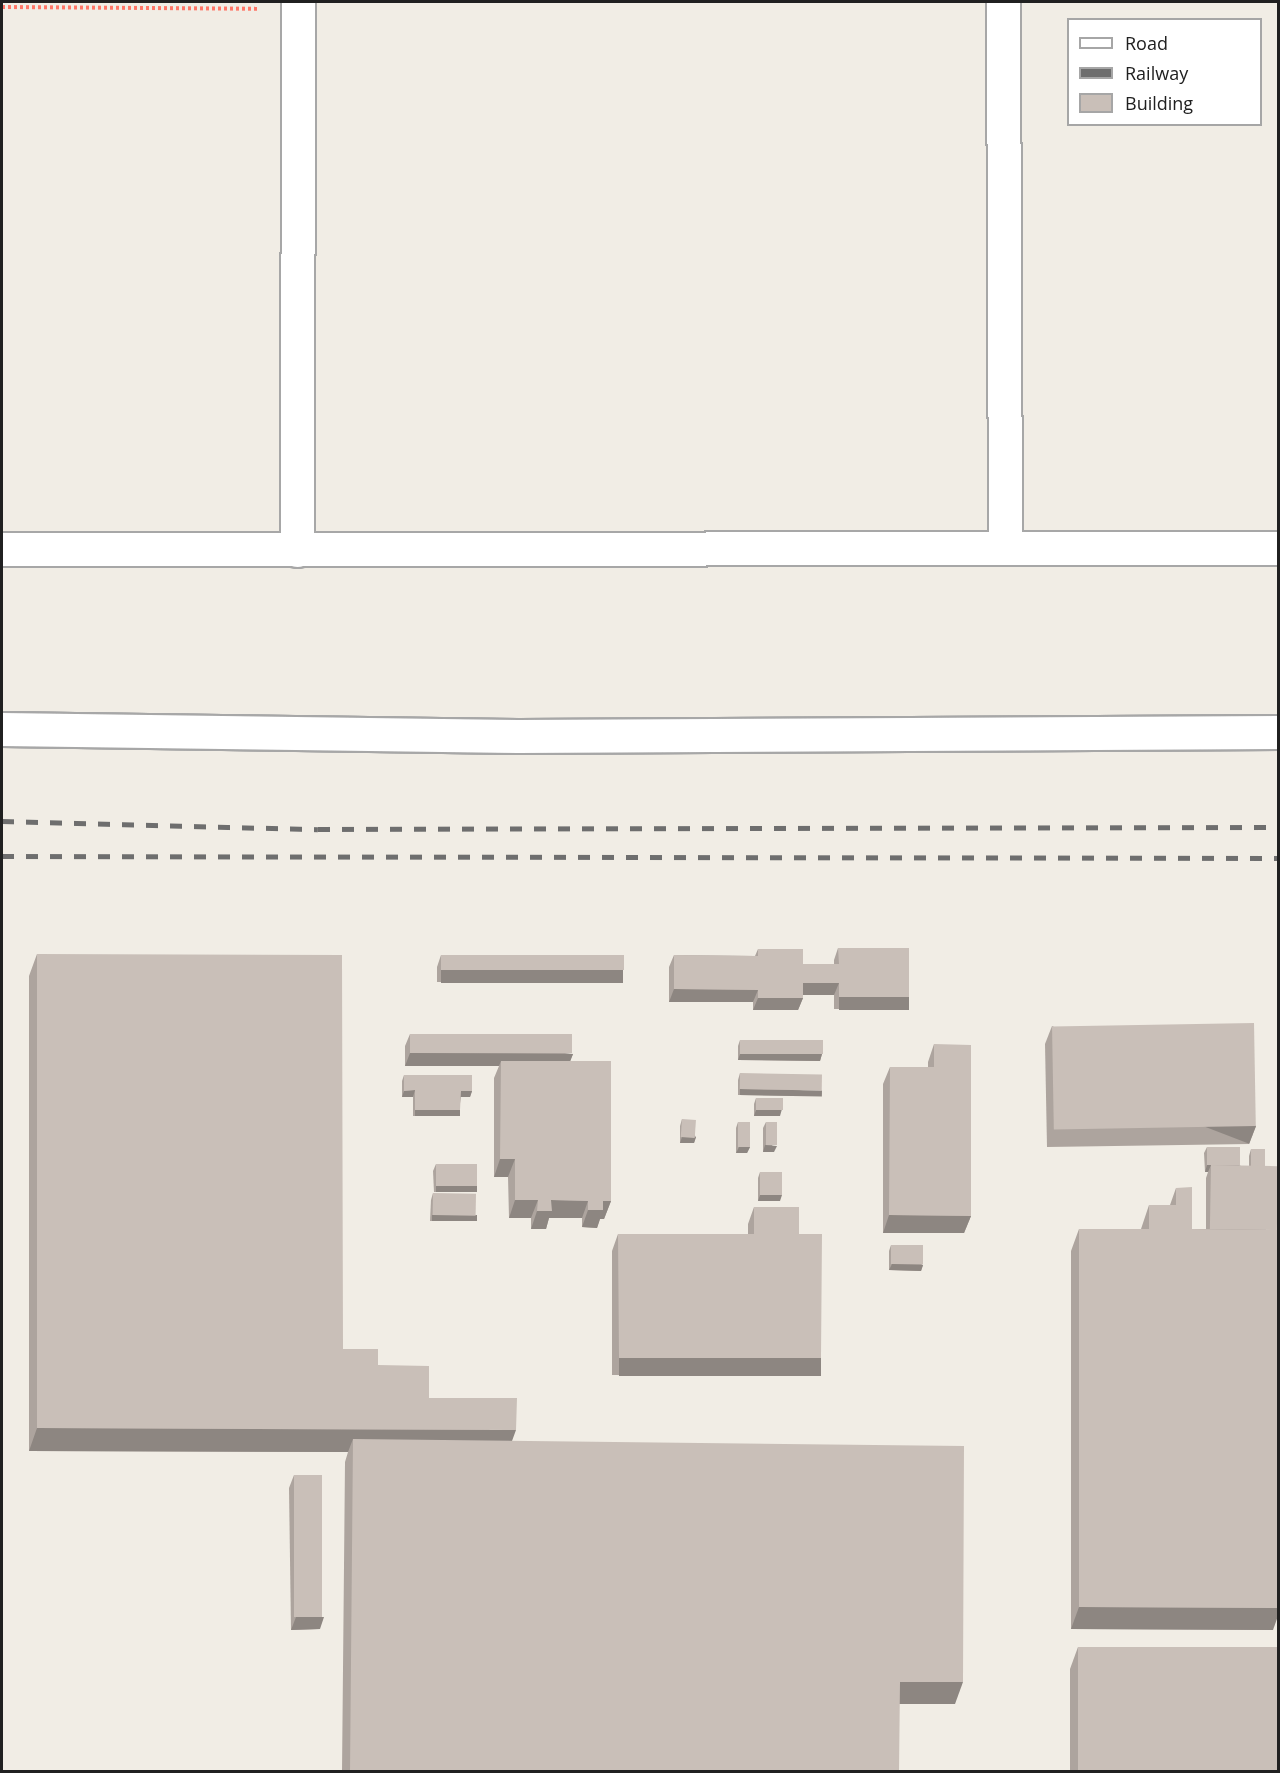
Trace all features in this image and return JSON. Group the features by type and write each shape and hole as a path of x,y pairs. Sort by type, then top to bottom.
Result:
{"street":[{"path":"1003,2 1005,547"},
{"path":"297,550 298,6"},
{"path":"2,549 1278,548"},
{"path":"2,729 518,736 1278,732"}],"path":[{"path":"2,7 298,6"}],"building":[{"path":"838,948 909,948 909,997 839,997 839,983 803,983 803,998 758,998 758,990 674,989 674,955 758,956 758,949 803,949 803,964 839,964"},
{"path":"37,954 342,955 343,1349 378,1349 378,1365 429,1366 429,1398 517,1398 516,1430 37,1428"},
{"path":"441,955 624,955 624,970 441,970"},
{"path":"1254,1023 1256,1126 1054,1130 1052,1027"},
{"path":"410,1034 572,1034 572,1053 410,1053"},
{"path":"740,1040 823,1040 823,1054 740,1054"},
{"path":"934,1044 971,1045 971,1216 889,1215 890,1067 934,1067"},
{"path":"501,1061 611,1061 611,1201 603,1201 603,1210 588,1210 588,1201 551,1200 552,1211 537,1211 538,1200 515,1200 515,1159 500,1159"},
{"path":"740,1073 822,1074 822,1090 740,1089"},
{"path":"404,1075 472,1075 472,1091 461,1091 460,1110 415,1110 415,1090 404,1091"},
{"path":"756,1098 783,1098 783,1110 756,1110"},
{"path":"682,1119 696,1120 695,1138 681,1137"},
{"path":"738,1122 750,1122 750,1147 738,1147"},
{"path":"766,1122 777,1122 777,1145 766,1145"},
{"path":"1207,1147 1240,1147 1240,1165 1207,1165"},
{"path":"1251,1149 1265,1149 1265,1166 1251,1166"},
{"path":"436,1164 477,1164 477,1186 436,1186"},
{"path":"1211,1165 1278,1166 1277,1230 1210,1229"},
{"path":"760,1172 782,1172 782,1195 760,1195"},
{"path":"1192,1187 1192,1229 1278,1230 1278,1608 1079,1607 1079,1229 1149,1229 1149,1205 1176,1205 1176,1188"},
{"path":"433,1193 476,1194 476,1216 433,1215"},
{"path":"754,1207 799,1207 799,1234 822,1234 821,1358 619,1358 618,1234 754,1234"},
{"path":"891,1245 923,1245 923,1264 891,1264"},
{"path":"353,1439 964,1446 963,1682 900,1682 899,1772 350,1772"},
{"path":"294,1475 322,1475 322,1617 294,1617"},
{"path":"1078,1647 1278,1647 1278,1772 1078,1772"}],"railway":[{"path":"2,821 318,829 1278,827"},
{"path":"2,856 1278,858"}]}
